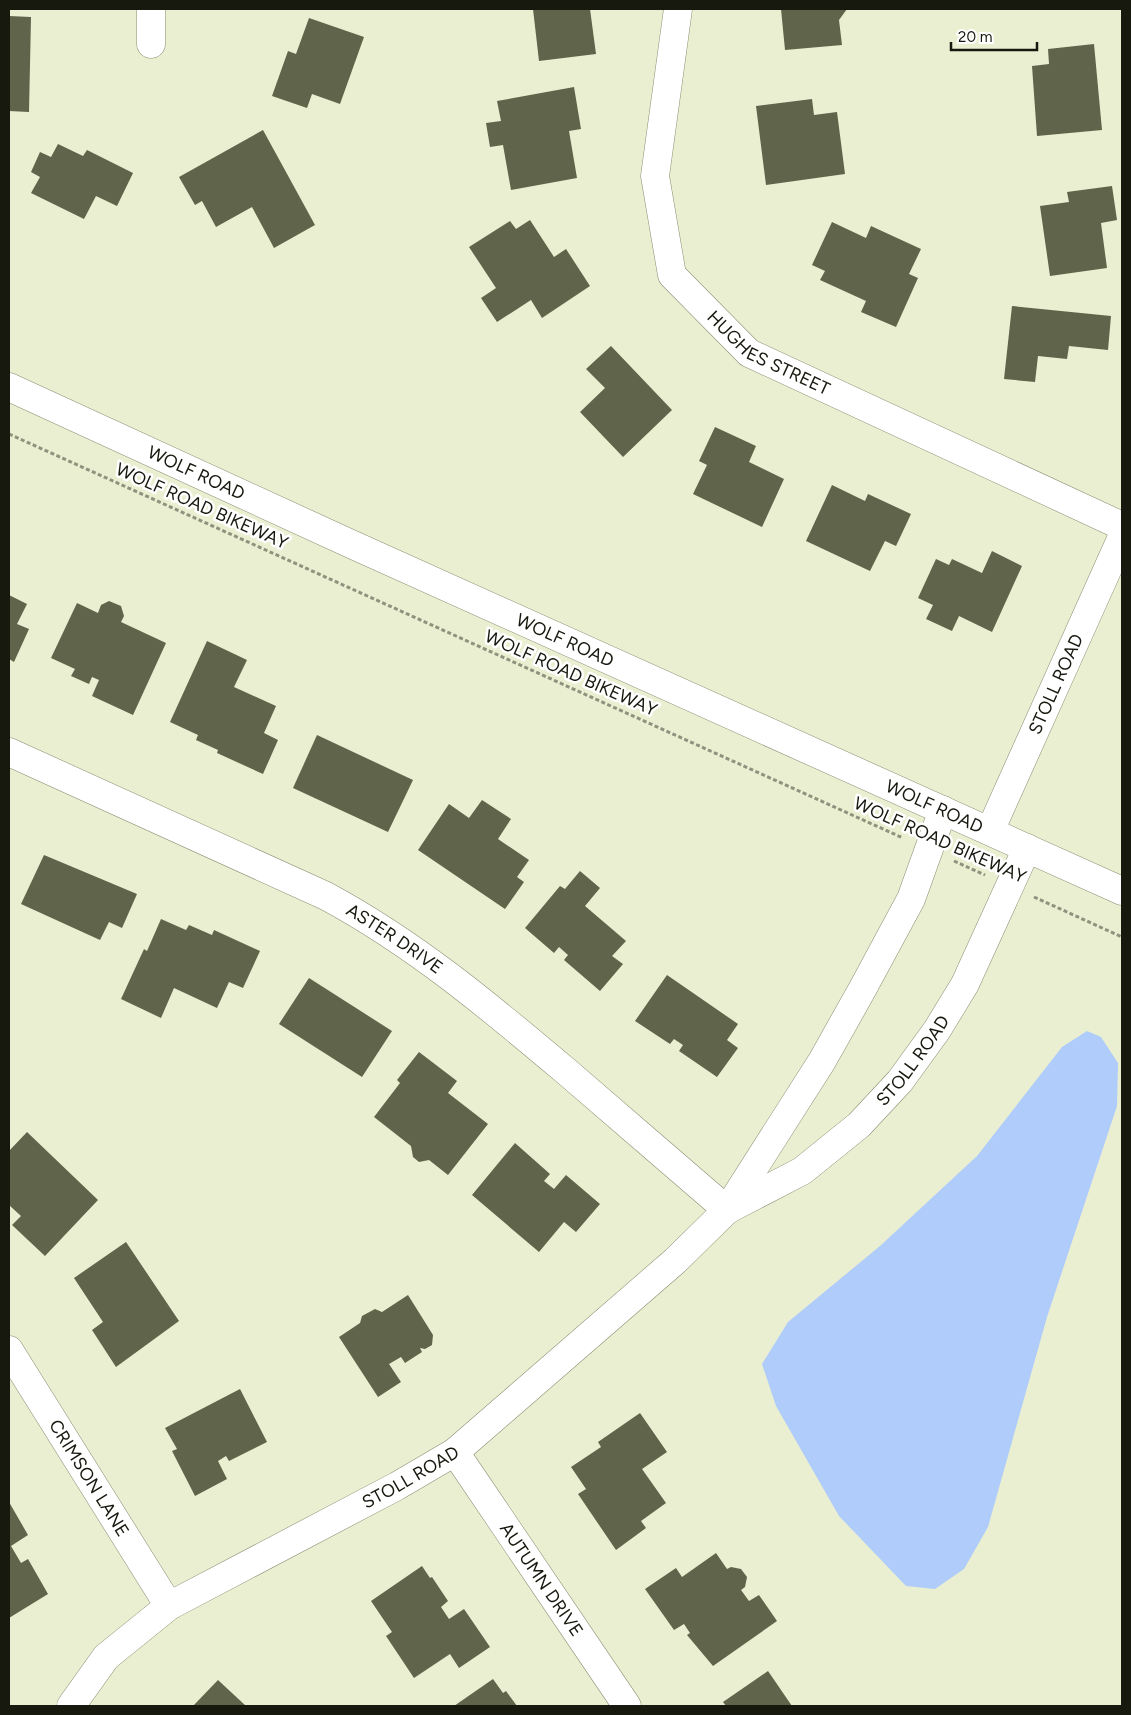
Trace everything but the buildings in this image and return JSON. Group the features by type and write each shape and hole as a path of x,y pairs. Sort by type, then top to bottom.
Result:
{"street":[{"path":"150,44 151,9"},
{"name":"HUGHES STREET","path":"678,9 655,176 672,275 748,354 1122,526"},
{"name":"WOLF ROAD","path":"9,387 351,544 1122,891"},
{"name":"STOLL ROAD","path":"990,831 1122,537"},
{"name":"ASTER DRIVE","path":"9,752 326,896 376,924 476,994 727,1210"},
{"name":"STOLL ROAD","path":"71,1706 106,1657 169,1606 397,1486 455,1452 676,1261 727,1210 822,1061 863,988 911,899 944,810"},
{"name":"STOLL ROAD","path":"727,1210 802,1171 859,1125 900,1081 937,1030 966,984 1027,848"},
{"name":"CRIMSON LANE","path":"9,1350 169,1606"},
{"name":"AUTUMN DRIVE","path":"455,1452 626,1706"}],"path":[{"name":"WOLF ROAD BIKEWAY","path":"9,434 1122,937"}],"water":[{"path":"1087,1031 1101,1037 1118,1063 1117,1106 1047,1317 988,1527 964,1569 935,1589 906,1586 839,1516 776,1406 762,1364 788,1322 880,1246 977,1156 1062,1047"}]}
